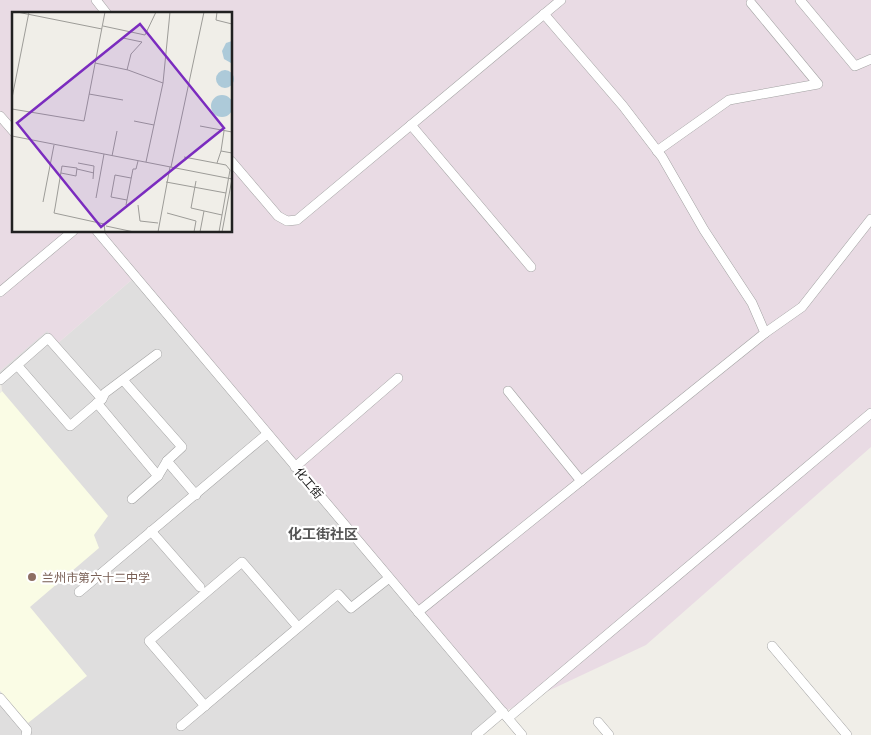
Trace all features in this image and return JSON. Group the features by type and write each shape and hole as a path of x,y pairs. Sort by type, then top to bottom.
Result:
{"street":[{"path":"96,0 106,12"},
{"path":"232,162 278,216 292,221 302,216 561,0"},
{"path":"800,0 855,66 871,59"},
{"path":"657,151 728,100 818,84 750,3"},
{"path":"544,14 622,106 657,151 704,230 752,303 766,334"},
{"path":"0,116 12,130"},
{"path":"411,125 531,267"},
{"path":"418,612 766,334 802,308 871,219"},
{"path":"0,292 71,232"},
{"name":"化工街","path":"98,232 522,735"},
{"path":"0,380 48,338 158,476"},
{"path":"17,365 70,426 99,401 105,393 157,354"},
{"path":"295,467 398,378"},
{"path":"123,380 182,447 167,461 158,476 132,499"},
{"path":"508,391 581,481"},
{"path":"476,735 505,715 871,413"},
{"path":"80,592 267,434"},
{"path":"167,461 196,495"},
{"path":"151,531 200,588"},
{"path":"205,706 149,641 242,562 298,627"},
{"path":"181,726 338,594 351,608 389,578"},
{"path":"772,646 847,735"},
{"path":"0,698 27,730 26,735"},
{"path":"598,722 609,735"}],"shaded area":[{"path":"0,0 871,0 871,447 646,645 503,712 135,277 58,343 47,331 0,371 0,116 12,130 12,232 232,232 232,12 12,12 12,128 0,113"},
{"path":"135,277 503,712 474,735 0,735 0,393 2,391 0,371 47,330 58,343"},
{"name":"兰州市第六十二中学","path":"2,391 108,516 94,535 99,548 30,607 87,676 28,723 0,691 0,393"}],"place":[{"name":"兰州市第六十二中学","path":"32,577"}],"district":[{"name":"化工街社区","path":"323,533"}]}
